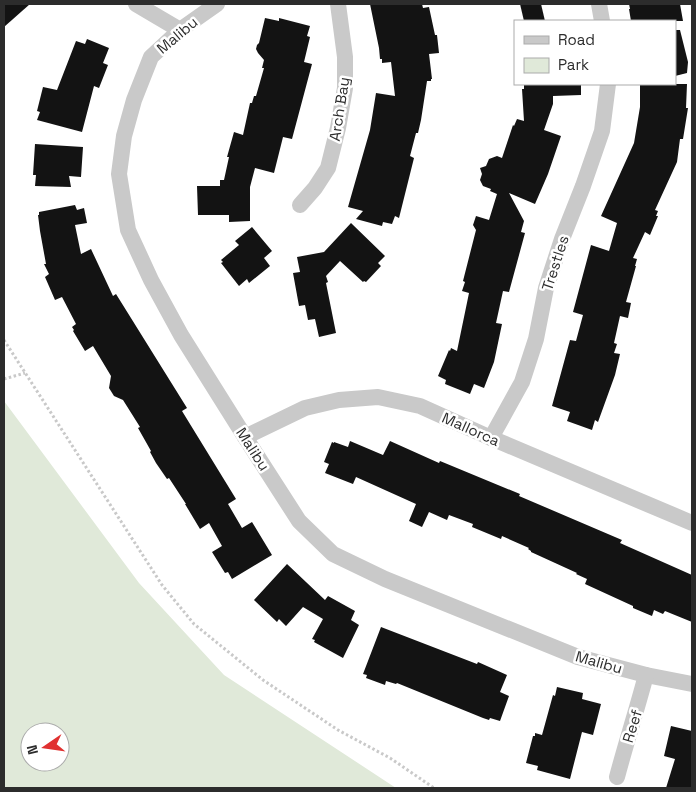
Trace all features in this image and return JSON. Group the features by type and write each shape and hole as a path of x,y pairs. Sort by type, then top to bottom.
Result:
{"street":[{"path":"136,4 180,30"},
{"name":"Malibu","path":"217,4 180,30 151,57 134,100 124,136 119,174 128,230 151,280 181,335 299,521 333,554 385,578 578,657 646,675 692,684"},
{"name":"Arch Bay","path":"300,205 315,188 328,168 338,128 345,88 345,57 338,4"},
{"path":"599,4 602,20"},
{"name":"Trestles","path":"491,438 522,382 528,365 536,339 551,272 602,131 608,85"},
{"name":"Mallorca","path":"245,437 305,408 339,400 378,397 420,406 692,523"},
{"name":"Reef","path":"617,777 646,675"}],"path":[{"path":"4,340 162,585 194,624 263,680 338,730 390,758 434,788"},
{"path":"4,379 25,373"}],"green space":[{"path":"4,401 139,583 224,675 396,788 4,788"}],"building":[{"path":"4,4 30,4 4,27"},
{"path":"370,4 422,4 423,8 429,7 435,35 437,35 439,53 429,54 432,79 427,81 421,120 410,156 414,158 399,218 395,216 392,224 383,222 382,226 356,219 363,211 348,207 370,130 376,93 395,96 391,62 382,63 382,59 380,59"},
{"path":"520,4 541,4 545,20 524,20"},
{"path":"629,4 680,4 683,21 631,20"},
{"path":"265,18 279,21 279,18 310,26 307,36 310,37 304,62 312,64 292,139 283,137 274,173 255,168 250,187 250,221 229,222 229,215 198,215 197,186 220,186 220,180 224,180 229,157 227,157 234,132 243,135 250,103 252,103 254,96 256,96 264,68 262,68 264,60 256,49"},
{"path":"676,30 680,30 688,62 687,73 676,76"},
{"path":"87,39 109,48 103,63 108,65 99,88 94,86 82,132 37,120 40,112 37,111 43,87 57,90 76,41 85,44"},
{"path":"687,84 686,108 688,108 683,139 680,139 677,162 655,210 658,211 656,216 658,216 650,235 645,232 633,258 637,259 626,302 631,303 628,318 620,316 614,343 617,344 614,353 620,354 615,375 598,422 595,420 592,430 567,421 570,412 552,406 570,340 576,341 583,315 573,312 591,245 609,251 617,223 601,216 634,143 640,107 640,85"},
{"path":"524,85 581,85 581,95 553,96 553,104 544,130 561,136 535,204 509,193 524,221 521,232 525,233 509,292 503,291 496,323 502,324 494,362 484,388 474,384 470,394 445,384 446,380 438,376 449,350 451,348 457,351 469,293 462,291 476,230 473,225 476,216 489,220 497,194 483,186 480,180 482,174 480,168 486,166 489,159 497,156 502,158 513,125 517,119 524,121 522,89 524,89"},
{"path":"35,144 83,147 81,177 69,176 71,187 35,186 36,175 33,175"},
{"path":"75,205 77,210 84,208 87,223 75,225 81,254 91,249 113,296 116,294 187,408 182,411 236,499 228,504 242,528 252,522 272,555 232,579 228,572 225,573 212,552 222,546 209,523 200,529 169,478 167,479 156,463 138,428 140,427 123,400 114,396 109,388 111,376 93,346 85,351 73,331 72,327 76,324 62,297 55,300 45,277 49,274 44,264 46,264 40,231 39,212"},
{"path":"351,223 385,256 378,263 381,266 366,282 363,282 340,261 326,276 336,333 319,337 315,319 308,320 305,305 299,306 293,273 300,272 297,257 324,252"},
{"path":"252,227 272,251 264,258 270,266 249,283 247,279 239,286 221,263 223,262 221,260 239,245 235,241"},
{"path":"350,441 383,455 390,441 439,463 440,461 520,494 519,496 622,540 620,543 692,575 692,622 665,611 663,614 654,610 652,616 633,608 633,606 585,584 587,579 531,552 529,548 502,536 501,539 472,527 473,524 449,515 447,520 429,512 422,527 409,521 416,504 356,477 353,484 325,473 329,464 324,462 332,442 348,447"},
{"path":"287,564 325,600 328,596 355,611 351,620 359,625 343,658 314,642 315,640 312,639 323,619 303,607 286,626 279,619 277,622 254,600"},
{"path":"381,627 477,664 478,662 507,675 500,692 509,696 500,721 483,718 397,683 386,681 385,685 366,678 367,675 363,674"},
{"path":"557,687 583,693 582,699 601,704 593,735 582,732 570,779 537,770 538,766 526,763 533,736 535,736 535,733 542,735"},
{"path":"671,726 692,731 692,788 666,788 675,759 664,756"}]}
